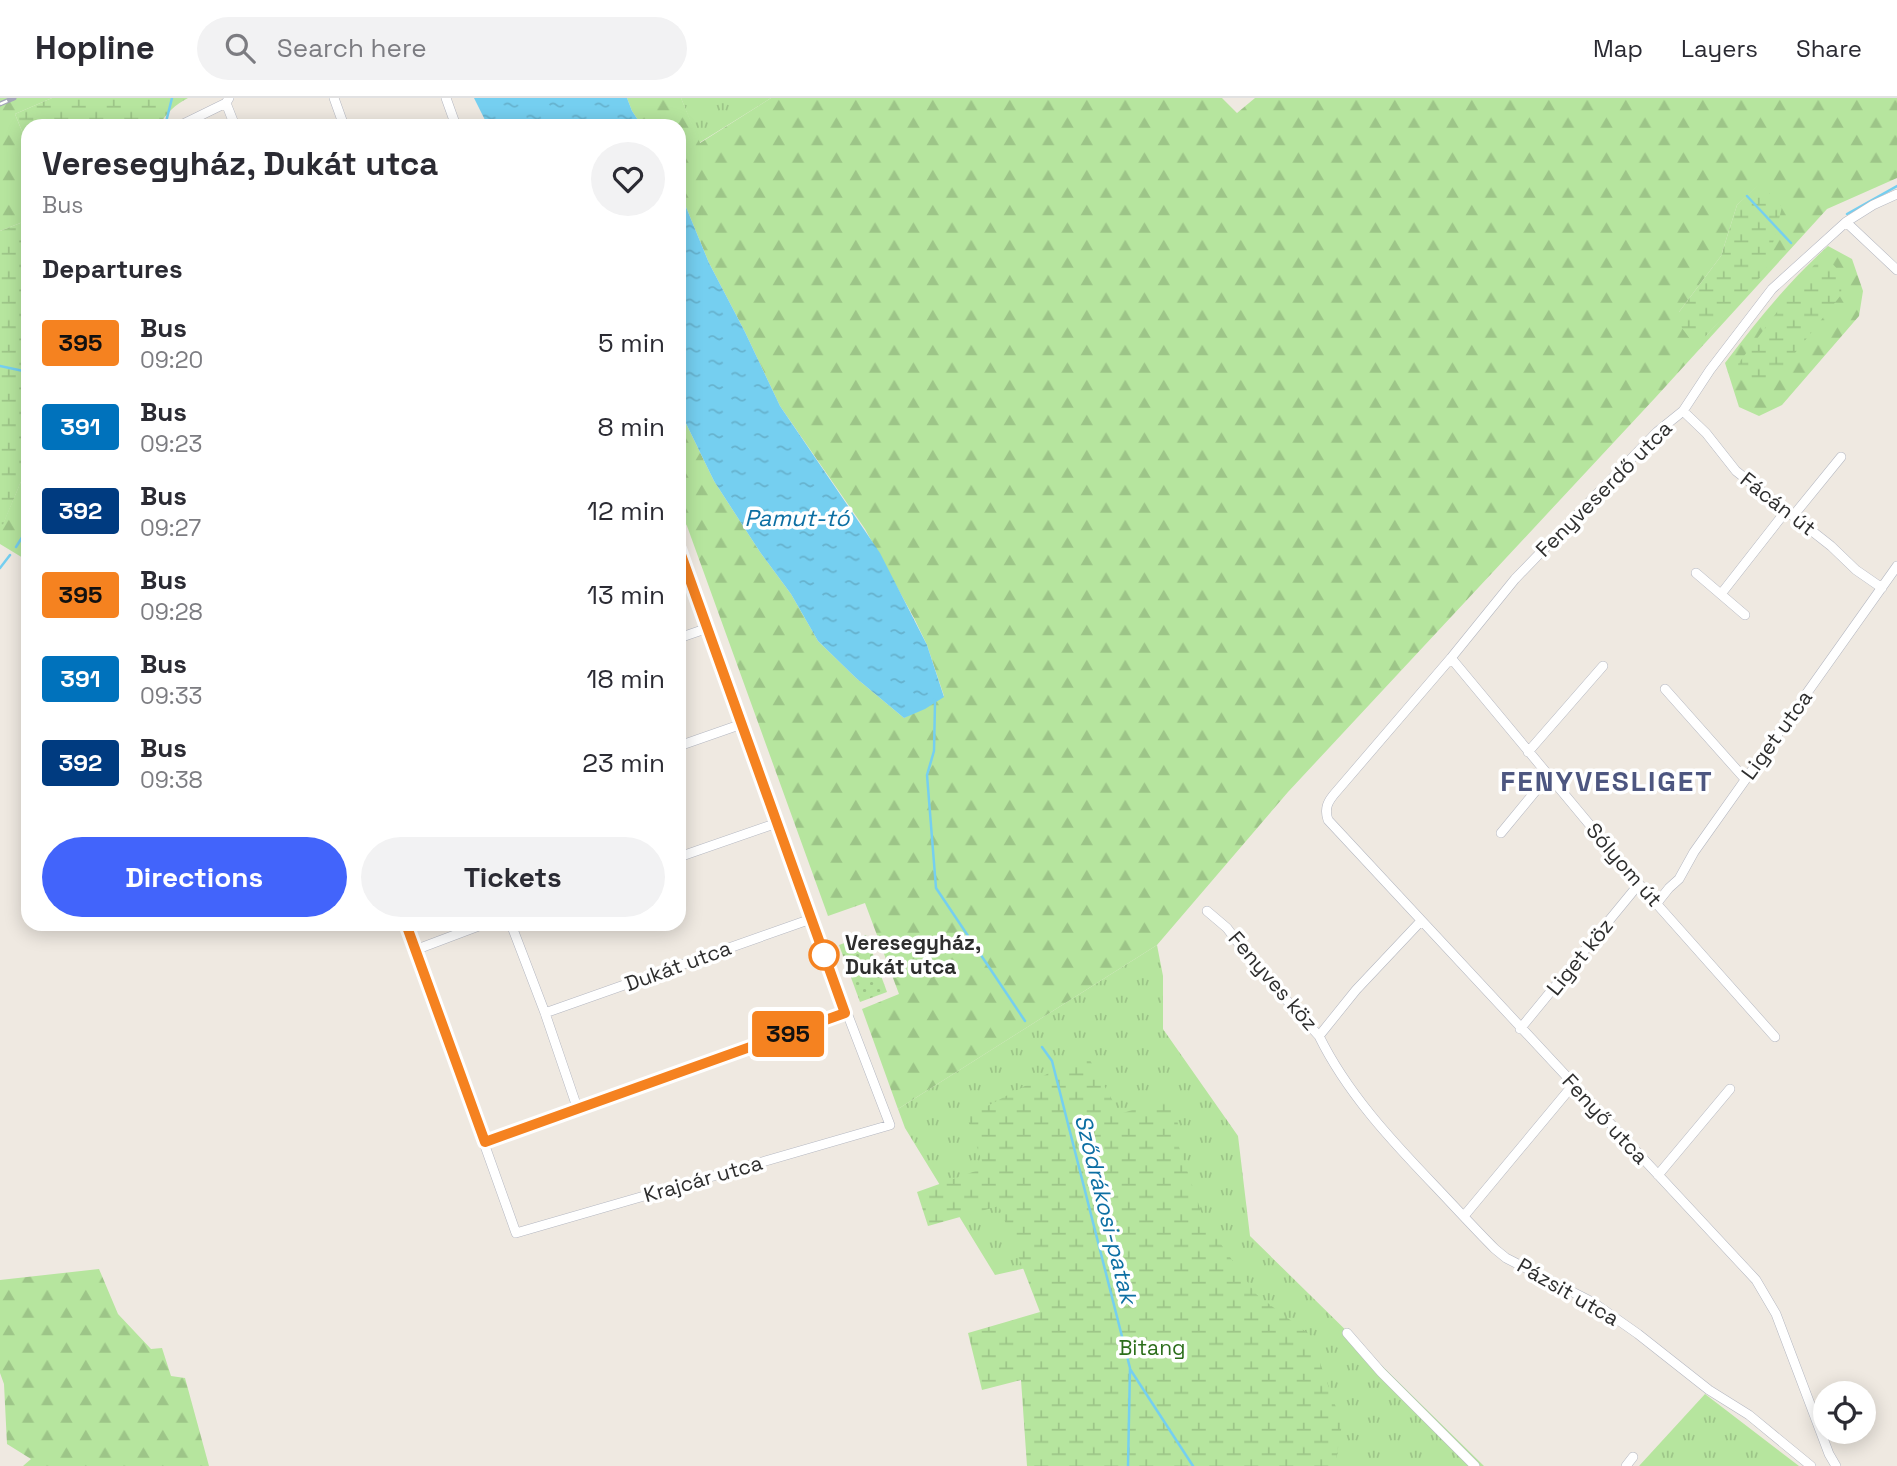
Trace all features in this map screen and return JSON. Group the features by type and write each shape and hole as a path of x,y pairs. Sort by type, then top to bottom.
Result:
{"street":[{"path":"334,98 342,119"},
{"path":"446,98 454,119"},
{"path":"192,119 227,100 233,119"},
{"name":"Fenyveserdő utca","path":"1327,804 1515,579 1657,432 1683,411 1710,370 1772,289 1846,222 1897,194"},
{"path":"1846,222 1897,270"},
{"name":"Fácán út","path":"1683,411 1706,433 1736,471 1831,546 1856,570 1882,588"},
{"path":"1721,594 1841,457"},
{"name":"Liget utca","path":"1657,903 1679,879 1693,852 1897,566"},
{"path":"408,931 485,1142 845,1013 686,568"},
{"path":"1696,573 1745,615"},
{"path":"686,636 708,628"},
{"name":"Sólyom út","path":"1451,657 1639,884 1775,1037"},
{"path":"1528,752 1603,666"},
{"path":"1665,689 1745,779"},
{"path":"686,744 742,724"},
{"path":"1501,833 1548,776"},
{"name":"Fenyő utca","path":"1327,804 1328,820 1746,1269 1763,1291 1779,1321 1829,1454 1836,1466"},
{"path":"686,855 777,823"},
{"name":"Liget köz","path":"1520,1029 1639,884"},
{"name":"Fenyves köz","path":"1207,911 1227,928 1245,954 1319,1036 1356,990 1421,921"},
{"name":"Dukát utca","path":"545,1013 811,919"},
{"path":"415,950 465,931"},
{"path":"514,931 578,1110"},
{"name":"Krajcár utca","path":"485,1142 516,1233 890,1125 845,1013"},
{"name":"Pázsit utca","path":"1319,1036 1349,1086 1377,1123 1495,1249 1506,1258 1594,1303 1709,1390 1749,1415 1811,1466"},
{"path":"1464,1216 1573,1085"},
{"path":"1658,1175 1730,1089"},
{"path":"1347,1334 1475,1466"},
{"path":"1626,1466 1633,1457"}],"green space":[{"path":"0,98 52,98 15,114 21,129 21,223 0,231"},
{"path":"52,98 188,98 163,119 21,119 21,129 15,114"},
{"path":"627,98 681,98 700,143 771,98 1222,98 1237,113 1255,98 1897,98 1897,178 1827,209 1288,792 1157,945 898,1109 862,1009 899,994 865,903 828,916 686,524 686,423 714,481 791,594 818,641 856,678 904,718 944,696 927,645 914,618 865,529 780,406 709,263 686,207 686,119 637,119","holes":["1760,184 1729,310 1706,336 1679,312 1721,256 1737,205"]},
{"path":"681,98 771,98 699,143"},
{"path":"1760,183 1782,207 1766,271 1706,336 1690,339 1679,324 1679,312 1721,256 1737,205"},
{"path":"21,223 21,482 2,527 0,526 0,231"},
{"path":"1828,246 1852,259 1863,291 1859,316 1782,405 1759,416 1739,407 1725,363 1774,302"},
{"path":"1826,257 1842,274 1841,295 1772,382 1744,381 1738,364 1814,265"},
{"path":"21,481 21,557 0,544 2,526"},
{"path":"866,935 887,992 860,1002 839,945"},
{"name":"Bitang","path":"1157,945 1163,976 1163,1029 1238,1136 1250,1236 1484,1466 1109,1466 1090,1254 995,1275 905,1128 898,1109"},
{"name":"Bitang","path":"1086,1053 1120,1114 1172,1097 1177,1109 1179,1147 1204,1220 1256,1294 1310,1335 1342,1424 1335,1466 1027,1466 1021,1380 982,1390 968,1333 1040,1312 999,1206 928,1226 917,1192 984,1168 967,1117"},
{"path":"99,1269 118,1314 151,1349 162,1348 171,1376 185,1378 209,1466 23,1466 31,1459 7,1444 4,1384 0,1373 0,1280"},
{"path":"1705,1394 1799,1466 1639,1466"}],"water":[{"path":"474,98 627,98 637,119 484,119"},
{"name":"Pamut-tó","path":"686,207 709,263 780,406 880,553 927,645 944,697 904,718 856,678 818,641 791,594 714,481 686,423"}],"waterway":[{"path":"167,119 172,98"},
{"path":"1847,214 1897,186"},
{"path":"1747,196 1791,243"},
{"path":"0,366 21,370"},
{"path":"16,547 21,539"},
{"path":"0,568 10,555"},
{"name":"Sződrákosi-patak","path":"934,700 934,751 927,775 936,888 1025,1021"},
{"name":"Sződrákosi-patak","path":"1042,1047 1052,1061 1130,1368 1128,1466"},
{"path":"1130,1369 1193,1466"}],"railway":[{"path":"0,104 14,98"}],"bus line":[{"name":"395","path":"409,931 485,1142 845,1013 686,568"}],"place":[{"name":"Veresegyház, Dukát utca","path":"824,955"}],"district":[{"name":"FENYVESLIGET","path":"1607,781"}]}
